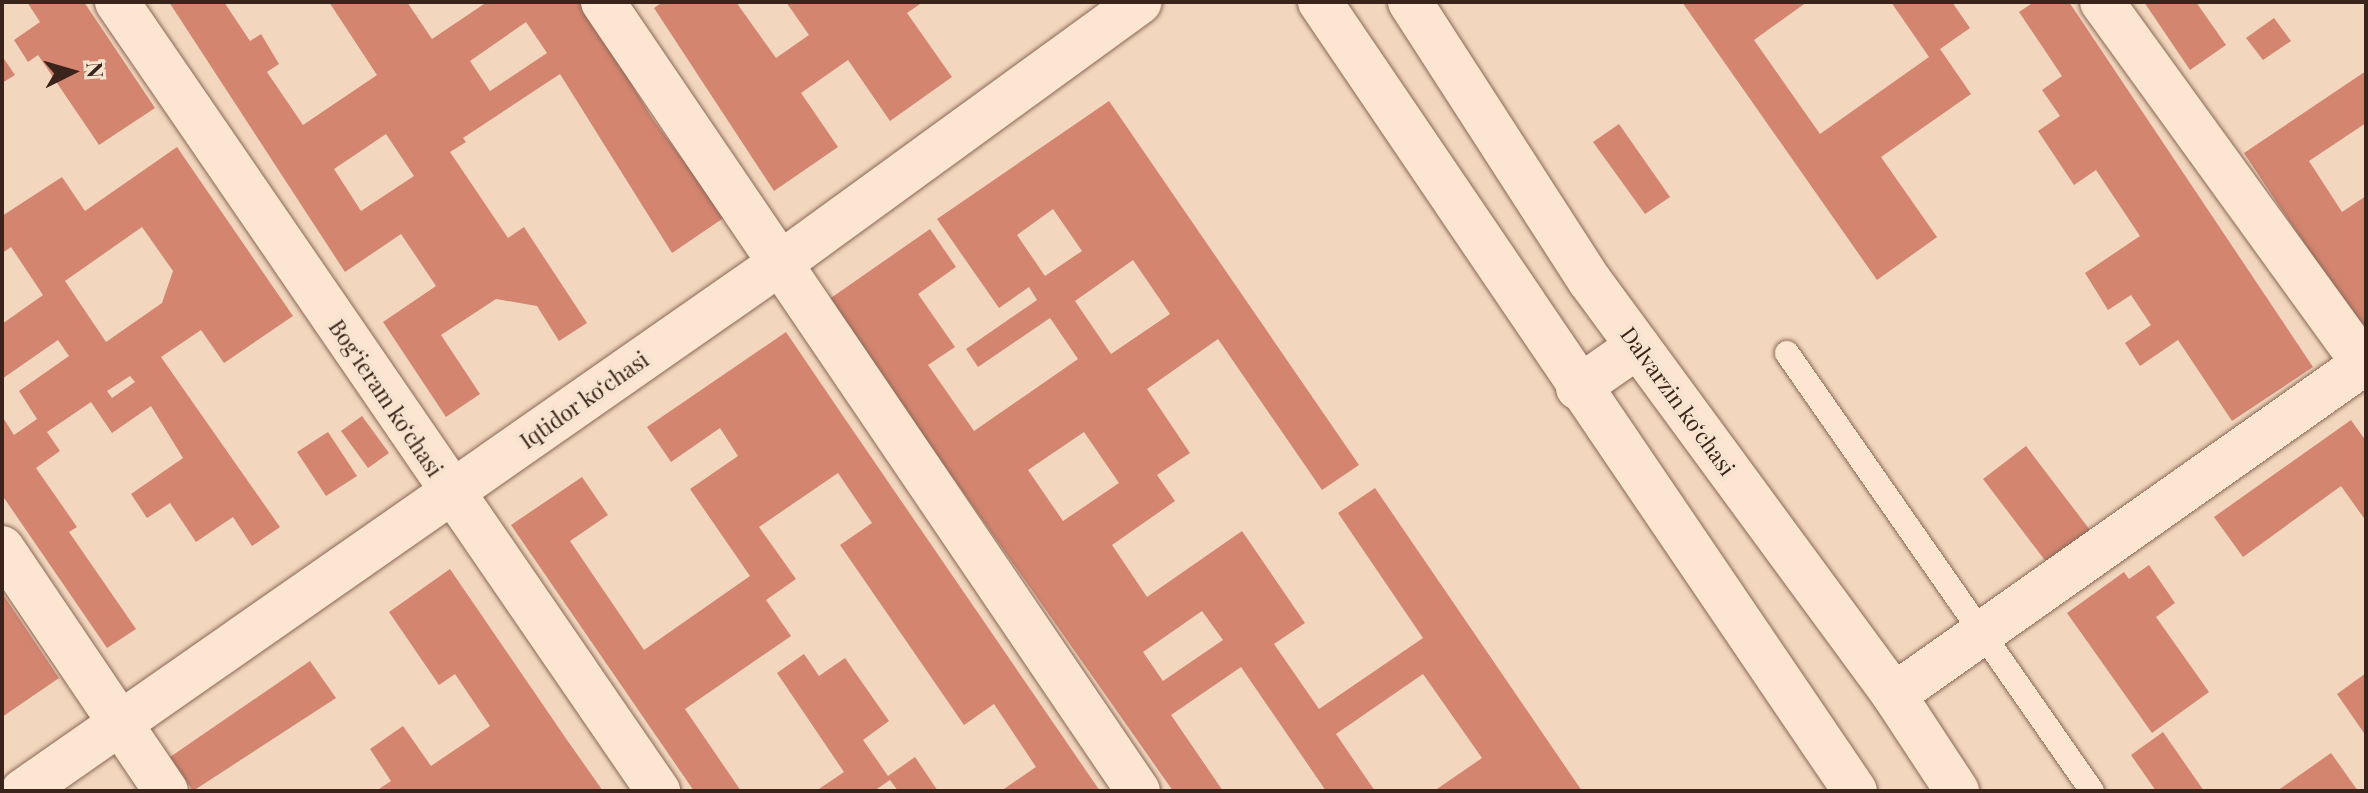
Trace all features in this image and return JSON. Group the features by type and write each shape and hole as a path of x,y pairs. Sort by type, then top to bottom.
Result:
{"street":[{"name":"Bogʻieram koʻchasi","path":"117,2 451,494 658,791"},
{"path":"603,2 1138,791"},
{"name":"Iqtidor koʻchasi","path":"23,791 121,726 782,262 1140,2"},
{"path":"1320,2 1578,388 1855,791"},
{"name":"Dalvarzin koʻchasi","path":"1410,2 1638,346 1894,695 1957,791"},
{"path":"1894,695 2365,364 2102,2"},
{"path":"1578,388 1638,346"},
{"path":"2,548 166,791"}],"lane":[{"path":"1787,353 2092,791"}],"building":[{"path":"27,2 84,2 155,108 99,145 38,55 28,62 14,40 40,22"},
{"path":"169,2 224,2 250,41 261,34 279,64 267,72 303,125 377,75 329,2 407,2 432,39 487,2 582,2 652,118 725,217 672,253 560,74 463,138 466,142 450,152 508,238 524,227 587,323 559,341 537,306 496,299 441,335 480,394 446,417 383,322 436,286 401,234 345,272","holes":["526,22 547,53 490,91 470,61","386,134 414,176 361,211 334,169"]},
{"path":"663,2 736,2 776,58 809,35 786,2 923,2 907,13 952,77 890,121 848,60 801,93 838,147 774,191 654,8"},
{"path":"1682,2 1807,2 1754,40 1820,134 1929,57 1891,2 1952,2 1970,28 1940,49 1971,94 1881,157 1937,237 1877,280"},
{"path":"2034,2 2069,2 2313,367 2232,421 2178,340 2140,366 2125,343 2151,325 2131,295 2108,310 2085,273 2140,236 2096,170 2074,185 2038,131 2060,116 2042,90 2062,76 2019,12"},
{"path":"2144,2 2196,2 2226,45 2190,70"},
{"path":"2274,18 2291,41 2263,60 2246,38"},
{"path":"2,56 15,75 2,83"},
{"path":"2366,71 2366,123 2309,161 2342,212 2366,196 2366,336 2244,153"},
{"path":"1109,101 1359,465 1322,490 1218,339 1147,389 1190,453 1157,475 1175,501 1112,545 1147,597 1242,531 1305,623 1274,644 1319,709 1423,638 1338,513 1375,488 1582,791 1434,791 1482,758 1423,674 1336,734 1375,791 1326,791 1241,667 1171,715 1223,791 1173,791 828,300 930,229 956,267 918,294 955,347 928,365 974,431 1078,359 1050,318 978,367 966,349 1037,300 1029,287 999,308 937,219","holes":["1053,209 1082,251 1045,276 1017,235","1133,260 1170,314 1111,354 1075,301","1084,432 1119,483 1063,521 1028,470","1202,611 1223,640 1163,681 1143,652"]},
{"path":"1619,124 1670,197 1645,214 1593,142"},
{"path":"177,147 293,316 224,363 201,330 161,357 280,527 252,546 233,517 196,542 170,503 147,518 131,494 183,458 151,406 112,433 91,402 47,432 60,451 36,468 77,527 69,532 136,629 107,648 2,495 2,416 14,435 37,419 19,391 69,356 58,340 2,379 2,324 43,295 11,247 2,253 2,216 62,177 85,211","holes":["142,227 173,271 162,303 106,342 65,281","130,376 135,382 112,398 107,391"]},
{"path":"786,332 1100,791 1001,791 1036,767 994,704 964,725 840,545 872,523 838,473 759,527 796,579 766,600 791,636 685,709 741,791 694,791 511,525 582,477 608,515 570,541 644,650 750,576 690,489 738,456 720,428 671,462 647,427"},
{"path":"362,416 389,453 368,468 341,431"},
{"path":"2351,420 2366,441 2366,521 2341,486 2243,557 2214,517"},
{"path":"328,432 357,476 326,496 297,452"},
{"path":"2026,446 2090,530 2047,563 1983,479"},
{"path":"2149,565 2175,603 2156,617 2209,692 2152,733 2067,613 2124,572 2129,579"},
{"path":"450,569 603,791 376,791 391,781 370,749 403,726 431,766 490,726 455,674 439,685 389,612"},
{"path":"2,593 59,678 2,717"},
{"path":"804,654 819,676 845,658 889,721 863,740 888,776 915,757 938,791 898,791 890,780 874,791 816,791 844,772 777,673"},
{"path":"310,661 336,698 193,791 170,757"},
{"path":"2366,673 2366,736 2337,694"},
{"path":"2163,732 2204,791 2156,791 2131,755"},
{"path":"2331,753 2358,791 2277,791"}]}
